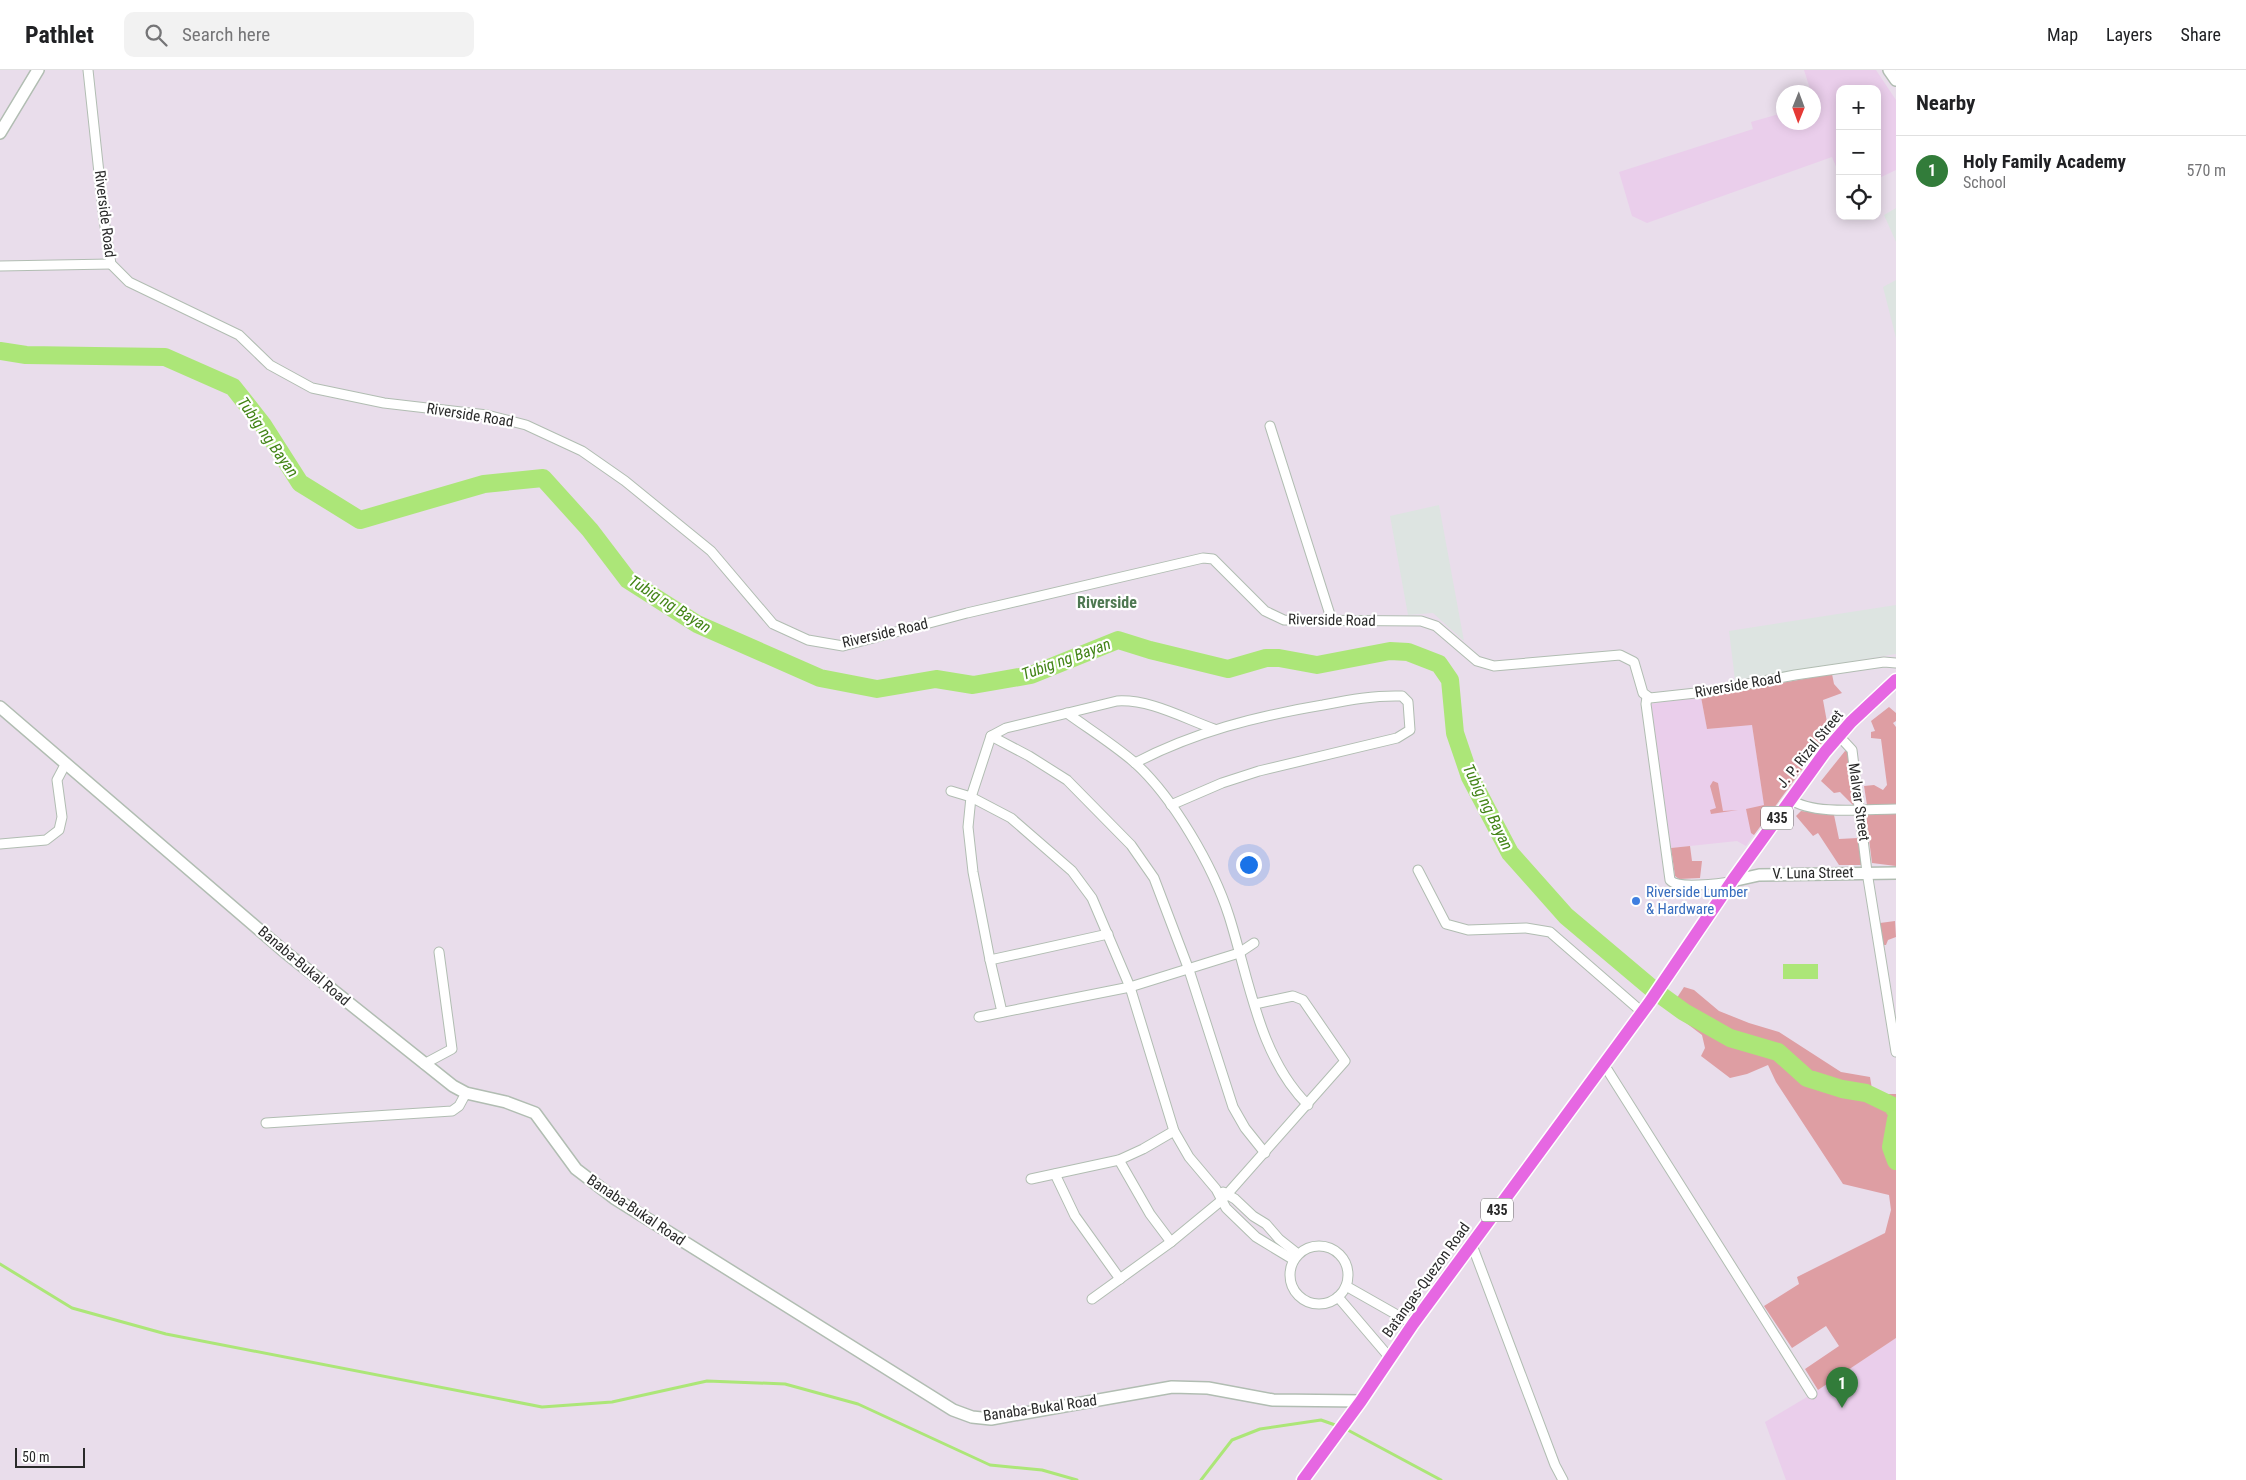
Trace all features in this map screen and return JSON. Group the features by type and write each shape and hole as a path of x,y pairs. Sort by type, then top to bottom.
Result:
{"main road":[{"name":"J. P. Rizal Street","path":"1669,974 1735,880 1841,738 1896,680"},
{"name":"J. P. Rizal Street","path":"1841,738 1896,688"},
{"name":"Batangas-Quezon Road","path":"1303,1480 1361,1401 1413,1324 1669,974"}],"street":[{"path":"0,133 38,70"},
{"name":"Riverside Road","path":"88,70 104,220 111,264 129,282 239,335 270,365 312,388 384,403 487,415 526,425 582,451 625,481 712,551 773,624 808,640 843,646 967,613 1203,558 1213,559 1265,611 1284,620 1421,621 1436,626 1477,661 1494,666 1620,655 1634,662 1641,690 1647,697 1658,699 1816,672 1884,662 1896,663"},
{"path":"1889,70 1896,80"},
{"path":"0,266 111,264"},
{"path":"1270,426 1332,621"},
{"path":"1135,763 1164,748 1214,730 1262,716 1381,695 1402,696 1408,702 1411,717 1410,730 1397,738 1259,771 1222,783 1171,805"},
{"path":"1647,697 1660,813 1672,882 1678,885 1735,880"},
{"path":"1002,1012 990,960 969,836 971,797 990,736 1006,728 1117,701 1130,700 1153,706 1214,730"},
{"name":"Banaba-Bukal Road","path":"0,707 286,952 453,1086 466,1093 506,1102 535,1113 576,1169 614,1198 869,1360 953,1410 972,1417 991,1418 1172,1387 1208,1388 1273,1400 1361,1401"},
{"path":"1067,713 1135,763 1171,805 1205,859 1228,914 1255,1004 1279,1069 1292,1090 1308,1105"},
{"path":"990,736 1029,756 1067,780 1131,845 1154,878 1189,970 1233,1107 1245,1128 1264,1153"},
{"name":"Malvar Street","path":"1841,738 1852,750 1861,810 1867,872 1896,1052"},
{"path":"0,844 46,840 59,830 62,817 58,780 66,763"},
{"path":"951,791 971,797 1011,818 1072,871 1092,898 1130,987 1174,1131 1189,1157 1224,1198 1270,1227 1278,1239 1296,1257"},
{"path":"1793,801 1817,809 1896,809"},
{"path":"1418,870 1446,924 1468,930 1526,928 1550,932 1646,1007"},
{"name":"V. Luna Street","path":"1735,880 1759,875 1896,873"},
{"path":"990,960 1108,934"},
{"path":"979,1017 1130,987 1239,953 1254,943"},
{"path":"424,1064 452,1049 439,952"},
{"path":"1092,1299 1172,1242 1224,1198 1345,1061 1303,1000 1293,996 1255,1004"},
{"path":"1603,1063 1812,1394"},
{"path":"266,1123 452,1111 459,1106 466,1093"},
{"path":"1031,1179 1120,1160 1174,1131"},
{"path":"1120,1160 1142,1201 1172,1242"},
{"path":"1055,1174 1075,1216 1120,1279"},
{"path":"1224,1198 1228,1210 1245,1224 1256,1237 1296,1257"},
{"path":"1245,1224 1253,1216"},
{"path":"1320,1245 1338,1252 1348,1268 1346,1286 1338,1297 1331,1302 1314,1304 1299,1296 1290,1282 1289,1274 1296,1257 1310,1246 1320,1245"},
{"path":"1472,1245 1555,1466 1562,1480"},
{"path":"1346,1286 1413,1324"},
{"path":"1338,1297 1390,1358"}],"shaded area":[{"path":"1804,70 1876,70 1896,100 1896,170 1881,177 1881,85 1836,85 1836,166 1832,157 1647,223 1632,216 1619,172 1753,129 1751,122 1776,115 1776,130 1821,130 1821,85 1809,85"},
{"path":"1896,208 1896,242 1884,215"},
{"path":"1896,280 1896,338 1883,287"},
{"path":"1439,505 1464,641 1433,613 1408,615 1390,516"},
{"path":"1896,605 1896,654 1735,680 1729,631"},
{"path":"1832,674 1834,684 1842,693 1823,700 1829,733 1754,835 1751,833 1746,809 1764,805 1752,725 1707,729 1701,697"},
{"path":"1701,697 1707,729 1752,725 1766,817 1746,846 1737,841 1671,848 1650,704"},
{"path":"1889,707 1896,713 1896,721 1893,723 1896,727 1896,805 1867,805 1864,786 1874,785 1883,790 1887,785 1881,739 1871,738 1871,732 1875,731 1871,721"},
{"path":"1845,751 1849,752 1854,806 1840,792 1834,793 1821,781"},
{"path":"1713,781 1718,783 1723,811 1738,810 1711,814 1710,810 1716,808 1710,786"},
{"path":"1801,811 1834,815 1839,839 1858,838 1862,865 1839,865 1818,833 1813,836 1796,816"},
{"path":"1869,813 1896,813 1896,866 1872,863 1866,815"},
{"path":"1690,846 1692,861 1702,861 1700,878 1679,879 1675,876 1671,848"},
{"path":"1895,921 1896,937 1888,940 1886,945 1883,945 1880,923"},
{"path":"1783,964 1818,964 1818,979 1783,979"},
{"path":"1684,987 1694,990 1719,1011 1779,1032 1841,1072 1870,1077 1872,1089 1875,1089 1876,1094 1896,1094 1896,1338 1818,1390 1805,1369 1839,1346 1826,1326 1792,1348 1764,1306 1799,1284 1797,1277 1885,1233 1891,1210 1889,1195 1843,1184 1776,1082 1768,1065 1747,1074 1730,1078 1701,1056 1705,1048 1702,1035 1669,1010"},
{"path":"1896,1338 1896,1480 1786,1480 1765,1422 1812,1394"}],"waterway":[{"name":"Tubig ng Bayan","path":"0,351 26,355 165,357 233,387 263,425 300,483 360,520 484,484 543,478 590,530 628,580 697,624 820,678 877,689 936,679 973,685 1031,675 1118,640 1150,650 1228,669 1266,658 1279,658 1317,665 1390,651 1408,652 1439,664 1450,680 1455,733 1470,777 1510,853 1566,916 1655,991 1684,1012 1730,1038 1778,1052 1807,1078 1842,1089 1866,1093 1891,1105 1896,1111"},
{"name":"Tubig ng Bayan","path":"1896,1119 1891,1147 1896,1161"},
{"path":"0,1264 72,1308 166,1334 542,1407 612,1402 707,1381 785,1384 858,1404 990,1465 1042,1470 1077,1480"},
{"path":"1201,1480 1232,1440 1260,1429 1321,1420 1338,1426"},
{"path":"1344,1428 1441,1480"}],"place":[{"name":"Riverside Lumber & Hardware","path":"1636,901"},
{"name":"Holy Family Academy","path":"1842,1408"}],"district":[{"name":"Riverside","path":"1107,602"}]}
